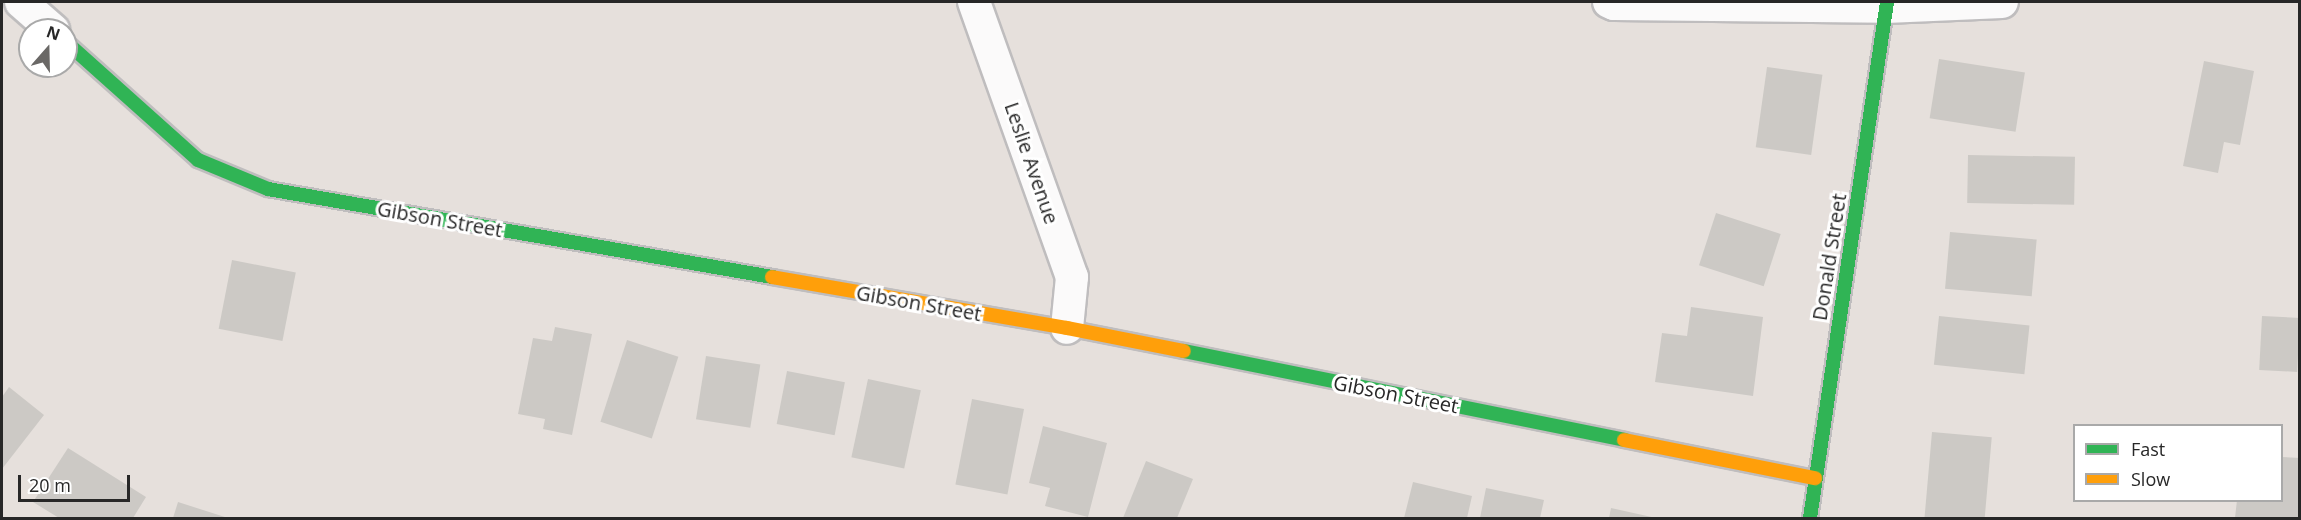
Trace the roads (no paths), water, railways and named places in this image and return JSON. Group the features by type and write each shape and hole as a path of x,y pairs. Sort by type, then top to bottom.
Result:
{"street":[{"path":"21,2 39,18"},
{"name":"Leslie Avenue","path":"974,2 1072,277 1067,328"},
{"path":"1609,2 1614,4 2002,2"},
{"name":"Donald Street","path":"1810,519 1886,4"},
{"name":"Gibson Street","path":"78,53 198,160 268,189 1067,328 1815,478"}]}
